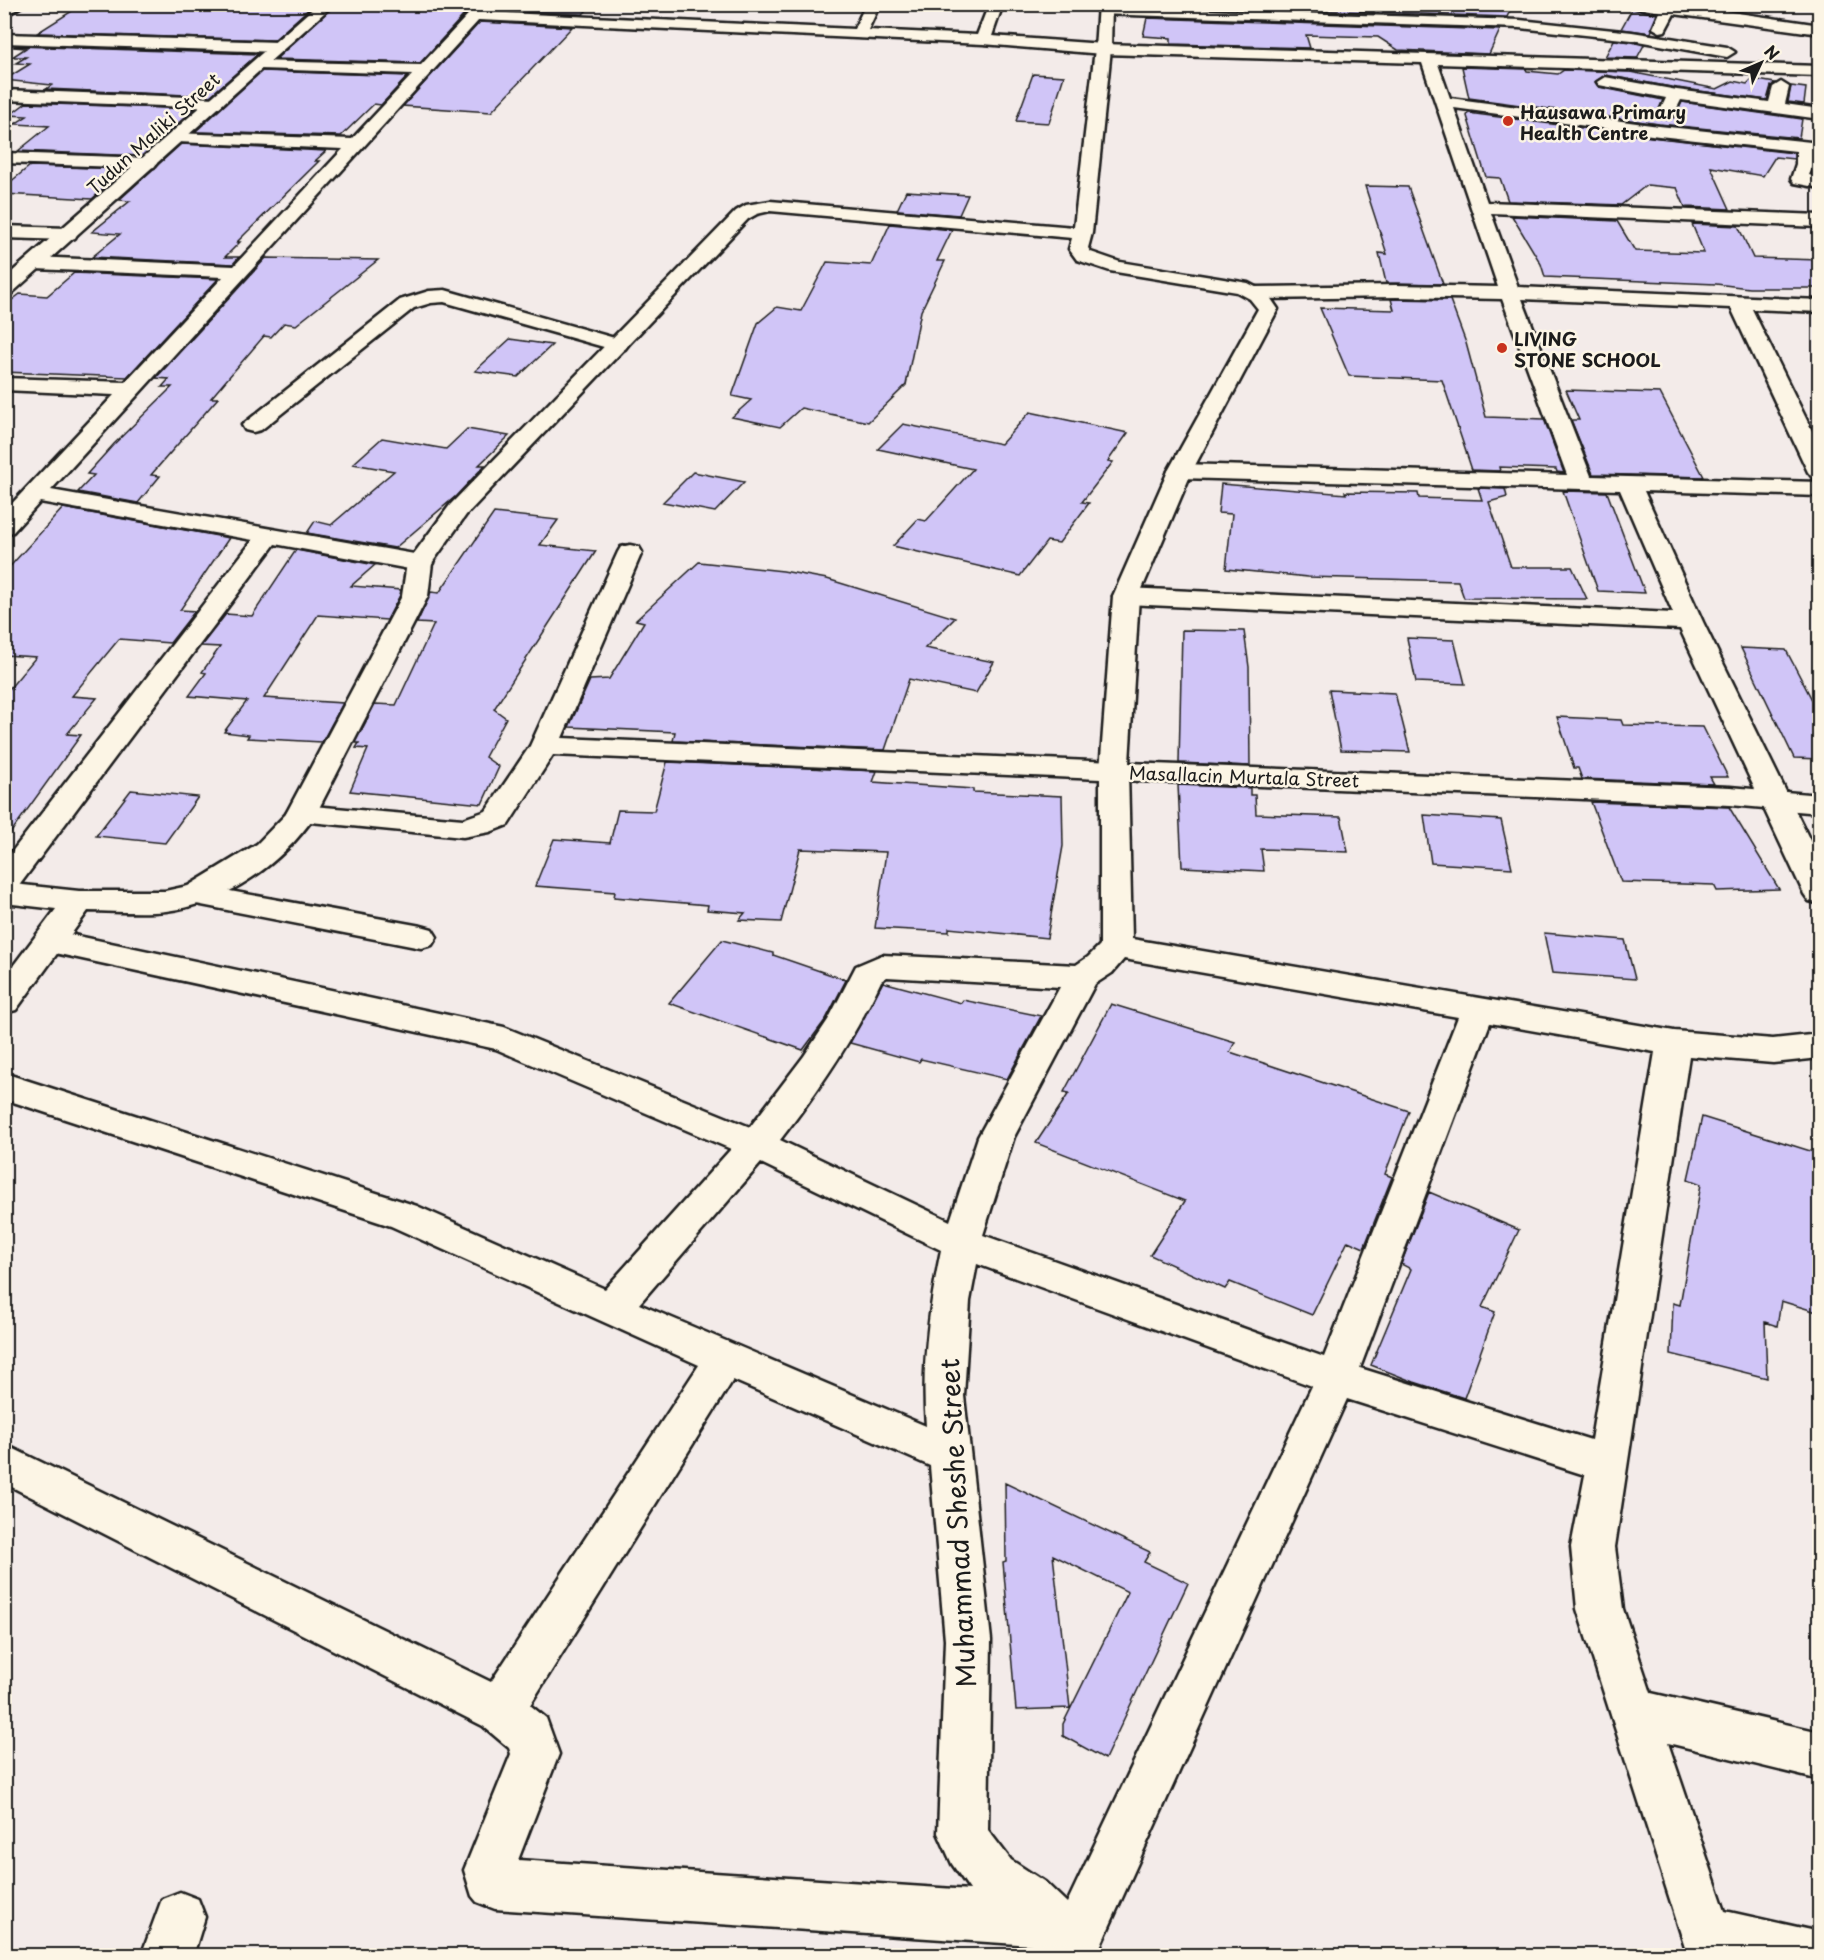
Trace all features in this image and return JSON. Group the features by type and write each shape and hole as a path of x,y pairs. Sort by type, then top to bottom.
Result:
{"street":[{"path":"4,13 18,4"},
{"name":"Tudun Maliki Street","path":"4,290 327,4"},
{"path":"589,21 602,4"},
{"path":"859,34 873,4"},
{"path":"983,40 996,4"},
{"path":"1638,4 1820,30"},
{"path":"1727,69 1762,22 1768,4"},
{"path":"1513,63 1520,24 1527,5"},
{"path":"1654,40 1669,7"},
{"path":"1744,46 1654,40 1520,24 1104,8 1103,49 1083,233 1078,249 1084,256 1097,262 1241,287 1255,293 1314,290 1510,294 1820,306"},
{"path":"4,527 481,10 589,21 983,40 1103,49 1531,64 1820,71"},
{"path":"704,26 713,12"},
{"path":"4,38 278,47"},
{"path":"1429,60 1510,294 1581,481"},
{"path":"260,64 424,70"},
{"path":"1531,64 1564,75 1677,95 1820,114"},
{"path":"1776,108 1785,70"},
{"path":"4,95 216,103"},
{"path":"1659,131 1677,95"},
{"path":"1443,102 1659,131 1812,147 1799,177 1820,183"},
{"path":"177,137 356,144"},
{"path":"4,158 148,163"},
{"path":"4,893 79,901 165,901 197,895 268,851 291,830 415,596 420,562 458,510 742,215 752,209 770,206 1083,233"},
{"path":"1480,207 1820,221"},
{"path":"4,232 68,234"},
{"path":"35,264 238,272"},
{"name":"Masallacin Murtala Street","path":"1255,293 1264,300 1268,309 1180,471 1126,596 1114,771 1707,795 1820,804"},
{"path":"253,425 407,304 429,297 445,296 618,345"},
{"path":"1739,303 1820,472"},
{"path":"4,384 130,389"},
{"path":"1180,471 1820,489"},
{"path":"1629,484 1690,622 1773,800 1820,894"},
{"path":"34,494 420,562"},
{"path":"4,884 268,537"},
{"path":"301,814 463,828 480,825 497,818 543,746 630,552"},
{"path":"1126,596 1690,622"},
{"path":"543,746 1114,771 1116,947 1674,1043 1773,1051 1820,1046"},
{"path":"197,895 421,937"},
{"path":"4,1002 79,901"},
{"path":"51,941 504,1039 755,1144 962,1243 1336,1378 1608,1464"},
{"name":"Muhammad Sheshe Street","path":"1059,1944 1027,1899 999,1883 976,1859 963,1833 968,1640 944,1396 949,1313 962,1243 996,1137 1082,977 1100,965 1116,947"},
{"path":"611,1309 755,1144 820,1059 842,1025 868,974 874,969 882,966 1082,977"},
{"path":"4,1462 500,1710 529,1734 535,1754 489,1870 490,1878 495,1884 1059,1944 1336,1378 1478,1010"},
{"path":"1674,1043 1593,1547 1600,1609 1710,1944 1815,1956"},
{"path":"4,1086 404,1216 611,1309 950,1455"},
{"path":"500,1710 725,1358"},
{"path":"1634,1712 1820,1756"}],"building":[{"path":"83,4 314,4 274,40 37,33"},
{"path":"336,4 427,6 474,4 420,63 276,59"},
{"path":"495,4 593,4 583,14 491,10"},
{"path":"1149,4 1513,4 1507,17"},
{"path":"1632,9 1657,14 1651,33 1621,29"},
{"path":"1147,18 1500,30 1489,54 1398,50 1378,37 1306,35 1310,48 1171,44 1171,38 1143,36"},
{"path":"480,22 572,27 491,112 403,106"},
{"path":"1614,40 1644,45 1637,58 1605,57"},
{"path":"13,47 258,54 210,96 46,89 52,85 4,80 30,64 16,63 26,57 12,57 26,48"},
{"path":"1462,67 1526,69 1527,71 1558,74 1564,70 1630,72 1717,89 1733,81 1747,84 1752,79 1775,83 1771,86 1767,100 1677,88 1605,75 1595,82 1599,87 1663,100 1657,114 1666,120 1675,117 1682,102 1802,119 1799,138 1659,124 1469,98"},
{"path":"262,71 408,76 381,105 374,104 341,136 195,132"},
{"path":"1033,74 1064,76 1049,123 1016,121"},
{"path":"1791,86 1806,88 1804,104 1788,102"},
{"path":"26,103 194,109 142,156 18,151 49,126 15,124 27,116 10,115"},
{"path":"1468,113 1794,153 1794,159 1775,157 1763,176 1711,167 1730,209 1685,207 1677,188 1647,185 1621,205 1508,201 1500,178 1486,177"},
{"path":"181,144 326,151 315,161 319,161 237,242 240,242 225,257 239,257 233,264 92,257 120,234 92,232 130,201 119,200"},
{"path":"30,166 126,169 92,199 4,194 4,187"},
{"path":"1365,186 1408,187 1443,284 1386,283 1379,253 1387,254"},
{"path":"906,191 968,195 959,215 897,210"},
{"path":"1512,216 1617,221 1635,251 1704,253 1692,224 1738,226 1753,258 1820,260 1820,288 1749,288 1716,284 1545,277 1541,264"},
{"path":"890,224 952,230 937,261 945,261 921,311 906,385 868,422 801,408 780,427 732,417 751,400 732,396 758,323 777,307 801,311 827,262 871,265"},
{"path":"266,258 378,260 296,325 284,323 271,337 264,336 211,398 218,398 151,475 160,476 138,503 78,492 94,475 87,474 172,387 162,387 169,379 156,378"},
{"path":"74,273 218,279 127,377 4,372 4,306 20,294 47,296"},
{"path":"1391,299 1450,300 1466,343 1486,417 1544,419 1564,473 1557,472 1556,469 1499,467 1500,471 1472,470 1442,380 1349,376 1320,308 1394,310"},
{"path":"510,339 552,345 518,377 475,371"},
{"path":"1566,390 1660,393 1704,477 1593,474 1571,420 1579,420"},
{"path":"1030,412 1128,433 1108,461 1113,462 1082,502 1089,503 1059,543 1047,541 1020,576 893,546 918,519 926,521 973,469 878,449 903,424 1001,444"},
{"path":"467,429 509,436 479,465 485,465 456,496 395,548 307,533 315,521 331,525 394,471 353,464 382,438 446,449"},
{"path":"693,472 744,482 715,512 663,502"},
{"path":"1221,484 1346,494 1345,492 1418,493 1419,498 1482,500 1478,488 1505,489 1507,497 1489,502 1511,567 1572,567 1587,599 1464,598 1458,581 1308,577 1226,569 1232,514 1218,513"},
{"path":"1563,491 1607,492 1645,593 1598,591"},
{"path":"63,508 229,538 180,610 195,611 170,643 119,639 72,696 97,698 67,734 81,735 4,842 4,695 36,657 4,655 4,573"},
{"path":"494,513 558,520 540,545 596,551 494,709 506,718 485,757 499,767 482,804 350,791 368,749 356,748 359,743 355,743 375,704 396,705 434,624 417,623 431,592 439,593"},
{"path":"296,550 375,565 351,586 401,590 400,595 387,620 318,615 264,698 343,703 322,742 247,738 249,735 224,732 247,701 189,696 206,673 202,672 220,647 201,646 226,614 252,616"},
{"path":"699,562 783,571 827,579 955,618 925,648 994,662 976,693 909,679 885,750 673,741 675,732 569,727 590,680 609,679 644,622 636,620"},
{"path":"1182,630 1244,631 1249,667 1250,766 1179,763"},
{"path":"1407,638 1454,640 1465,684 1416,682"},
{"path":"1741,648 1786,650 1820,715 1820,759 1794,758"},
{"path":"1329,690 1395,693 1410,752 1341,750"},
{"path":"1557,717 1621,720 1623,725 1703,727 1728,777 1710,777 1714,784 1582,779 1578,768 1574,768"},
{"path":"667,762 877,771 873,782 973,789 973,792 1062,796 1063,846 1047,938 949,928 949,932 875,928 886,852 800,849 781,922 739,920 745,913 707,910 708,905 614,897 615,892 535,886 554,839 610,843 618,810 654,811"},
{"path":"1178,785 1250,788 1250,795 1255,795 1256,814 1341,817 1348,852 1261,849 1264,871 1182,867"},
{"path":"131,790 198,797 165,843 96,836"},
{"path":"1591,802 1729,807 1779,889 1717,891 1714,885 1621,882"},
{"path":"1424,815 1501,820 1512,868 1431,863"},
{"path":"1544,933 1625,940 1635,979 1552,973"},
{"path":"722,940 773,953 773,955 846,980 826,1019 803,1050 669,1003"},
{"path":"883,982 961,1003 963,1000 1041,1016 1007,1079 921,1059 919,1062 850,1043"},
{"path":"1111,1004 1235,1042 1230,1052 1409,1111 1385,1174 1392,1177 1364,1248 1348,1241 1312,1315 1230,1282 1225,1289 1150,1255 1185,1201 1036,1143 1069,1093 1064,1092"},
{"path":"1702,1117 1820,1154 1820,1313 1781,1301 1777,1326 1765,1322 1767,1378 1671,1354 1673,1303 1680,1305 1701,1184 1688,1179"},
{"path":"1429,1192 1519,1230 1482,1307 1495,1312 1464,1398 1371,1365 1411,1269 1401,1264"},
{"path":"1005,1483 1150,1552 1144,1562 1188,1583 1105,1759 1063,1736 1063,1724 1128,1592 1053,1555 1070,1708 1016,1710 1003,1562 1006,1561"}],"place":[{"name":"Hausawa Primary Health Centre","path":"1508,121"},
{"name":"LIVING STONE SCHOOL","path":"1502,348"}]}
